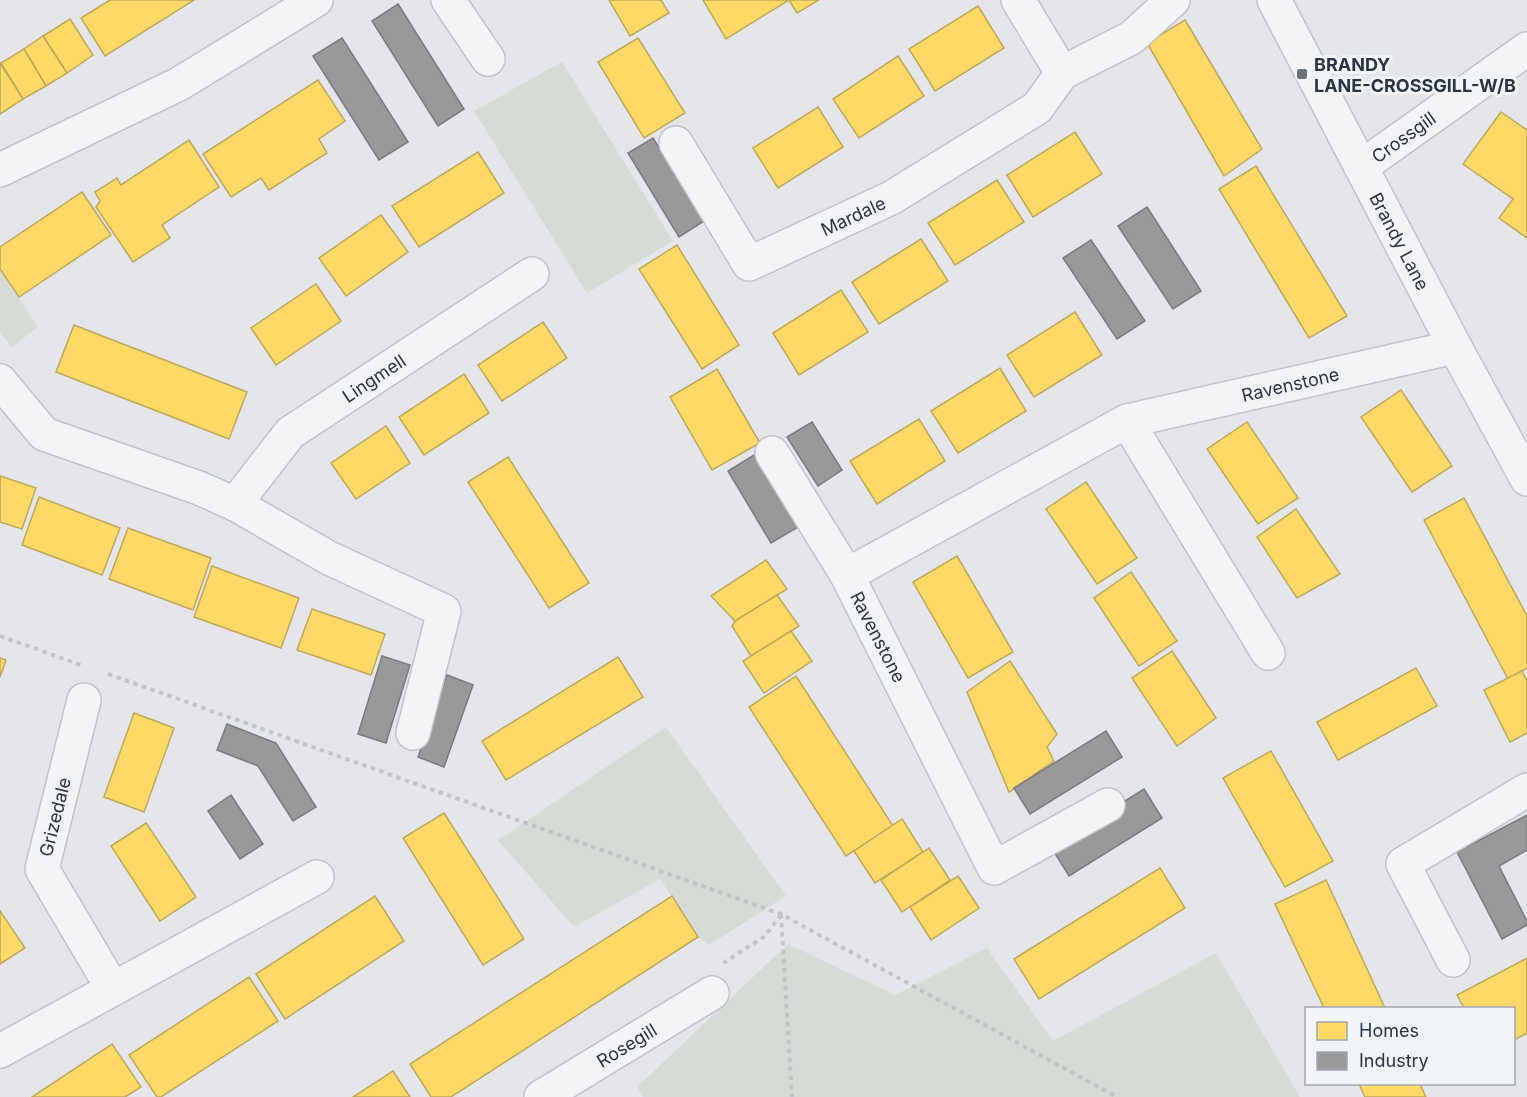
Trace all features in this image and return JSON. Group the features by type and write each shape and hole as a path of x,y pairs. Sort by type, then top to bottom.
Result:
{"street":[{"path":"0,170 179,84 316,0"},
{"path":"448,0 488,59"},
{"path":"1018,0 1062,74"},
{"name":"Mardale","path":"676,143 749,264 891,198 1037,108 1062,74 1131,38 1173,0"},
{"name":"Brandy Lane","path":"1274,0 1455,347 1527,479"},
{"name":"Crossgill","path":"1361,167 1520,64"},
{"name":"Lingmell","path":"235,504 290,433 532,274"},
{"name":"Ravenstone","path":"1108,804 994,868 847,575 1127,421 1455,347"},
{"path":"0,381 44,434 199,488 235,504 329,558 444,611 414,733"},
{"path":"1127,421 1268,653"},
{"path":"772,453 847,575"},
{"name":"Grizedale","path":"84,700 42,869 113,989"},
{"path":"1453,960 1403,864 1527,790"},
{"path":"0,1051 317,877"},
{"name":"Rosegill","path":"541,1097 712,993"}],"path":[{"path":"0,636 89,668"},
{"path":"100,671 781,914 1117,1097"},
{"path":"712,993 718,965 764,937 781,914"},
{"path":"781,914 792,1097"}],"shaded area":[{"path":"562,62 673,241 587,293 474,111"},
{"path":"0,269 38,327 12,347 0,332"},
{"path":"666,727 786,896 709,945 698,937 660,879 574,927 498,840"},
{"path":"788,944 895,995 987,948 1053,1041 1216,953 1300,1097 643,1097 637,1087"}],"building: Homes":[{"path":"110,0 194,0 105,56 81,18"},
{"path":"609,0 661,0 669,13 630,36"},
{"path":"703,0 789,0 726,39"},
{"path":"789,0 819,0 797,13"},
{"path":"978,6 1004,48 935,91 909,49"},
{"path":"70,19 93,55 67,73 43,36"},
{"path":"1185,20 1262,149 1224,176 1147,43"},
{"path":"43,36 67,73 46,86 24,49"},
{"path":"638,38 685,113 644,138 598,62"},
{"path":"24,49 46,86 23,99 1,63"},
{"path":"898,56 924,96 859,138 833,99"},
{"path":"0,63 23,99 0,114"},
{"path":"318,80 345,121 319,139 327,153 269,190 261,178 231,197 203,154"},
{"path":"818,107 843,147 778,188 753,148"},
{"path":"1501,112 1527,130 1527,238 1499,218 1513,199 1463,164"},
{"path":"1075,132 1102,174 1033,217 1007,175"},
{"path":"189,140 219,187 162,225 170,238 133,262 96,207 100,201 95,192 117,178 121,185"},
{"path":"478,152 504,193 419,247 392,206"},
{"path":"1256,166 1347,316 1309,338 1219,189"},
{"path":"997,180 1024,222 955,265 928,223"},
{"path":"82,192 111,235 19,297 0,269 0,247"},
{"path":"381,215 408,252 346,296 319,258"},
{"path":"921,239 948,281 879,324 852,282"},
{"path":"677,245 739,345 702,369 639,269"},
{"path":"316,284 341,321 276,365 251,328"},
{"path":"841,290 868,332 799,375 773,333"},
{"path":"1075,312 1102,355 1034,397 1007,355"},
{"path":"543,322 567,358 502,401 478,365"},
{"path":"74,325 247,392 229,439 56,372"},
{"path":"1000,368 1026,411 958,453 931,411"},
{"path":"717,369 760,443 712,470 670,397"},
{"path":"464,374 489,413 424,455 399,417"},
{"path":"1401,390 1452,466 1412,492 1361,417"},
{"path":"919,419 945,461 877,504 850,461"},
{"path":"1247,422 1298,498 1258,524 1207,449"},
{"path":"386,426 410,463 356,499 331,463"},
{"path":"508,457 589,583 549,608 468,482"},
{"path":"0,476 36,488 22,529 0,522"},
{"path":"1086,482 1137,558 1097,584 1046,509"},
{"path":"39,497 120,528 102,575 22,545"},
{"path":"1464,498 1527,616 1527,668 1508,679 1424,520"},
{"path":"1296,509 1340,574 1297,598 1257,537"},
{"path":"128,528 211,558 193,610 109,579"},
{"path":"957,556 1013,652 968,678 913,582"},
{"path":"766,560 787,589 735,621 711,596"},
{"path":"212,566 299,598 281,648 194,617"},
{"path":"1131,572 1177,641 1139,666 1094,598"},
{"path":"777,595 799,626 751,656 732,626 735,621"},
{"path":"312,609 385,634 371,675 297,650"},
{"path":"791,631 812,661 764,693 743,661"},
{"path":"1172,651 1216,718 1177,746 1132,678"},
{"path":"618,657 643,697 506,780 482,741"},
{"path":"0,658 6,660 0,677"},
{"path":"1010,661 1057,734 1047,747 1054,761 1009,792 967,692"},
{"path":"1416,668 1437,706 1338,760 1317,722"},
{"path":"1522,671 1527,681 1527,733 1510,742 1484,690"},
{"path":"796,676 893,826 846,856 749,707"},
{"path":"134,713 174,728 144,812 104,797"},
{"path":"1271,751 1333,861 1285,887 1223,778"},
{"path":"444,813 524,939 483,965 403,838"},
{"path":"902,819 923,852 875,883 854,851"},
{"path":"146,823 196,897 160,921 111,846"},
{"path":"929,848 950,880 902,912 881,880"},
{"path":"1160,868 1185,908 1039,999 1014,959"},
{"path":"958,876 979,908 931,940 910,907"},
{"path":"1326,880 1385,1007 1324,1007 1275,904"},
{"path":"375,896 404,941 285,1019 256,974"},
{"path":"672,896 698,937 451,1097 431,1097 410,1064"},
{"path":"0,911 25,948 0,964"},
{"path":"1527,958 1527,1033 1515,1039 1515,1007 1463,1007 1457,995"},
{"path":"249,977 278,1021 161,1097 157,1097 129,1055"},
{"path":"112,1044 141,1087 125,1097 32,1097"},
{"path":"393,1071 410,1097 353,1097"},
{"path":"1359,1085 1420,1085 1426,1097 1365,1097"}],"building: Industry":[{"path":"398,4 464,109 438,126 372,21"},
{"path":"342,38 408,142 379,160 313,56"},
{"path":"653,138 704,221 679,237 628,153"},
{"path":"1147,207 1201,291 1173,309 1118,226"},
{"path":"1091,240 1145,321 1117,339 1063,258"},
{"path":"812,422 842,470 818,486 787,437"},
{"path":"754,455 798,527 771,543 728,471"},
{"path":"382,656 410,665 386,743 358,734"},
{"path":"447,675 473,685 444,767 418,757"},
{"path":"227,724 276,743 316,807 293,821 258,766 217,750"},
{"path":"1106,731 1122,757 1030,814 1014,788"},
{"path":"1144,789 1162,818 1069,876 1051,847"},
{"path":"231,795 263,844 240,859 208,811"},
{"path":"1527,815 1527,850 1499,866 1527,925 1502,939 1457,852"}],"place":[{"name":"BRANDY LANE-CROSSGILL-W/B","path":"1302,74"}]}
